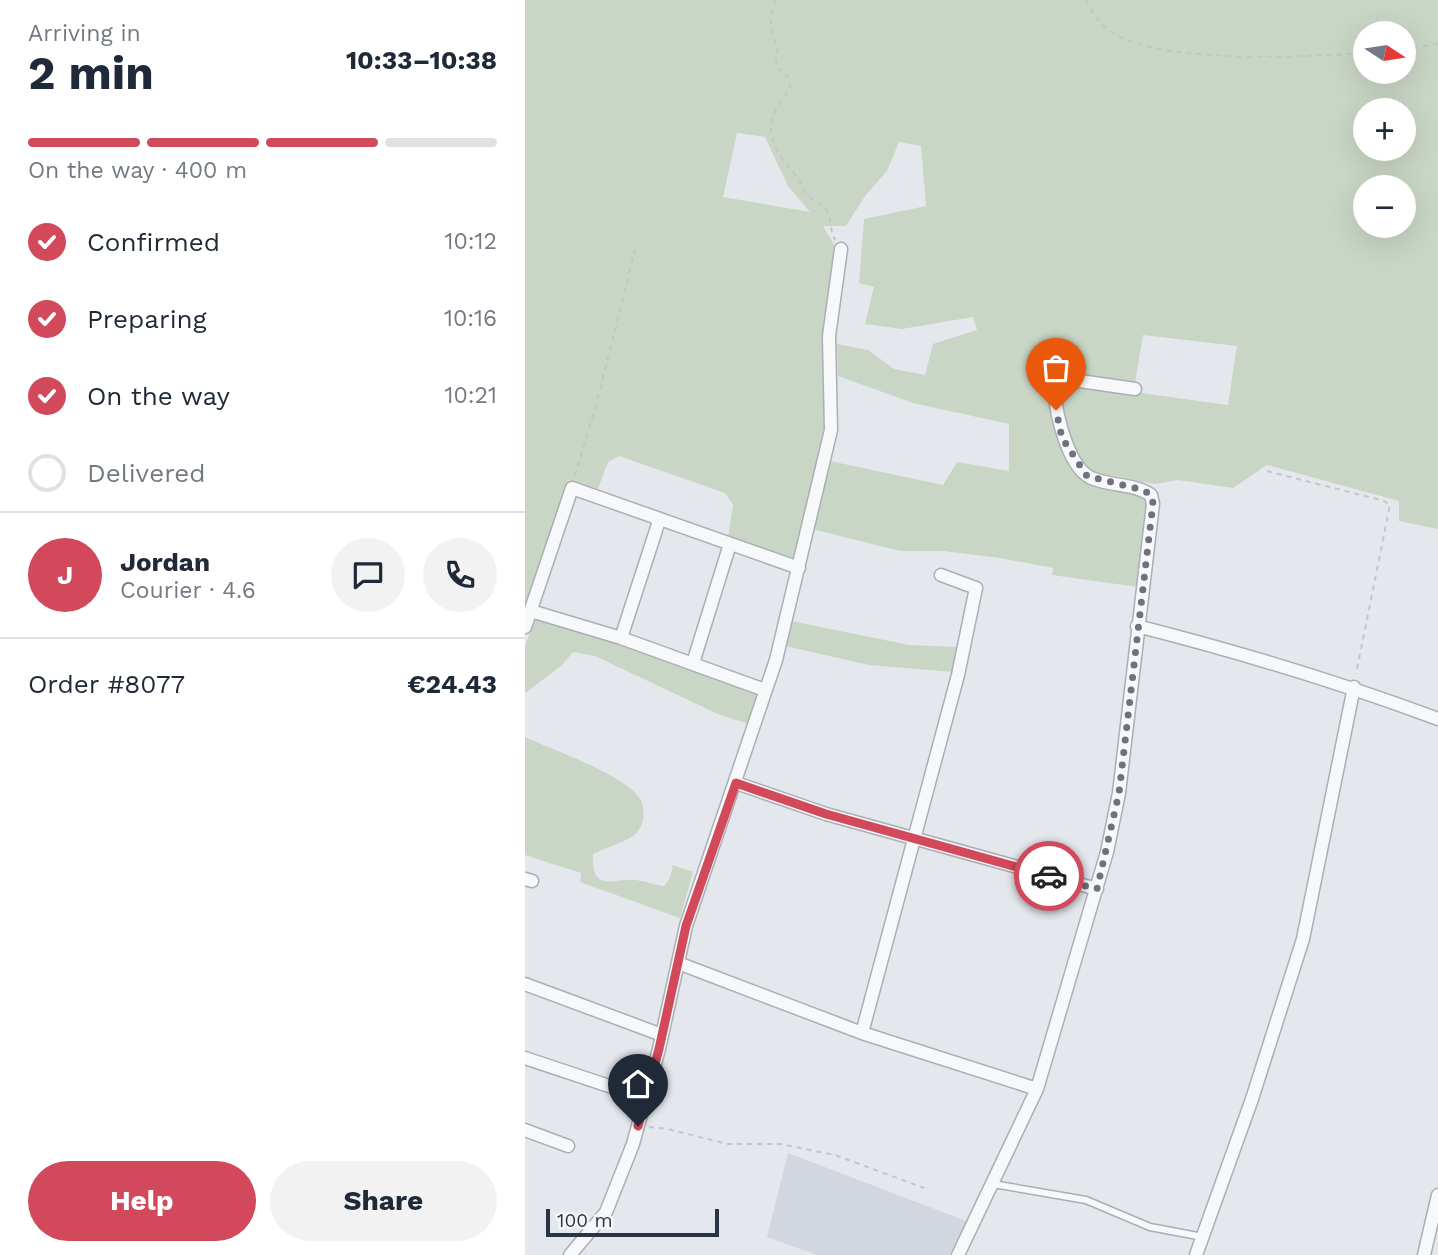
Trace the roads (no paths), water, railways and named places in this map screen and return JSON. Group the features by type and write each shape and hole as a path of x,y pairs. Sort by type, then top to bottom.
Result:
{"street":[{"path":"570,1255 606,1212 638,1126 697,892 776,660 831,430 829,336 841,249"},
{"path":"958,1255 1037,1089 1097,889 1119,793 1153,503 1151,495 1143,490 1087,476 1062,438 1054,389 1066,379 1135,389"},
{"path":"525,627 572,488 659,521 799,568"},
{"path":"621,638 659,521"},
{"path":"693,663 730,544"},
{"path":"862,1033 958,675 976,587 941,575"},
{"path":"530,611 621,638 765,690"},
{"path":"1137,626 1244,653 1353,687 1438,719"},
{"path":"1196,1255 1252,1099 1303,939 1353,687"},
{"path":"736,783 826,814 1097,889"},
{"path":"678,963 862,1033 1037,1089"},
{"path":"525,984 662,1035"},
{"path":"525,1058 645,1098"},
{"path":"525,1130 568,1146"},
{"path":"1424,1255 1438,1195"}],"lane":[{"path":"993,1184 1086,1200 1150,1227 1203,1237"}]}
